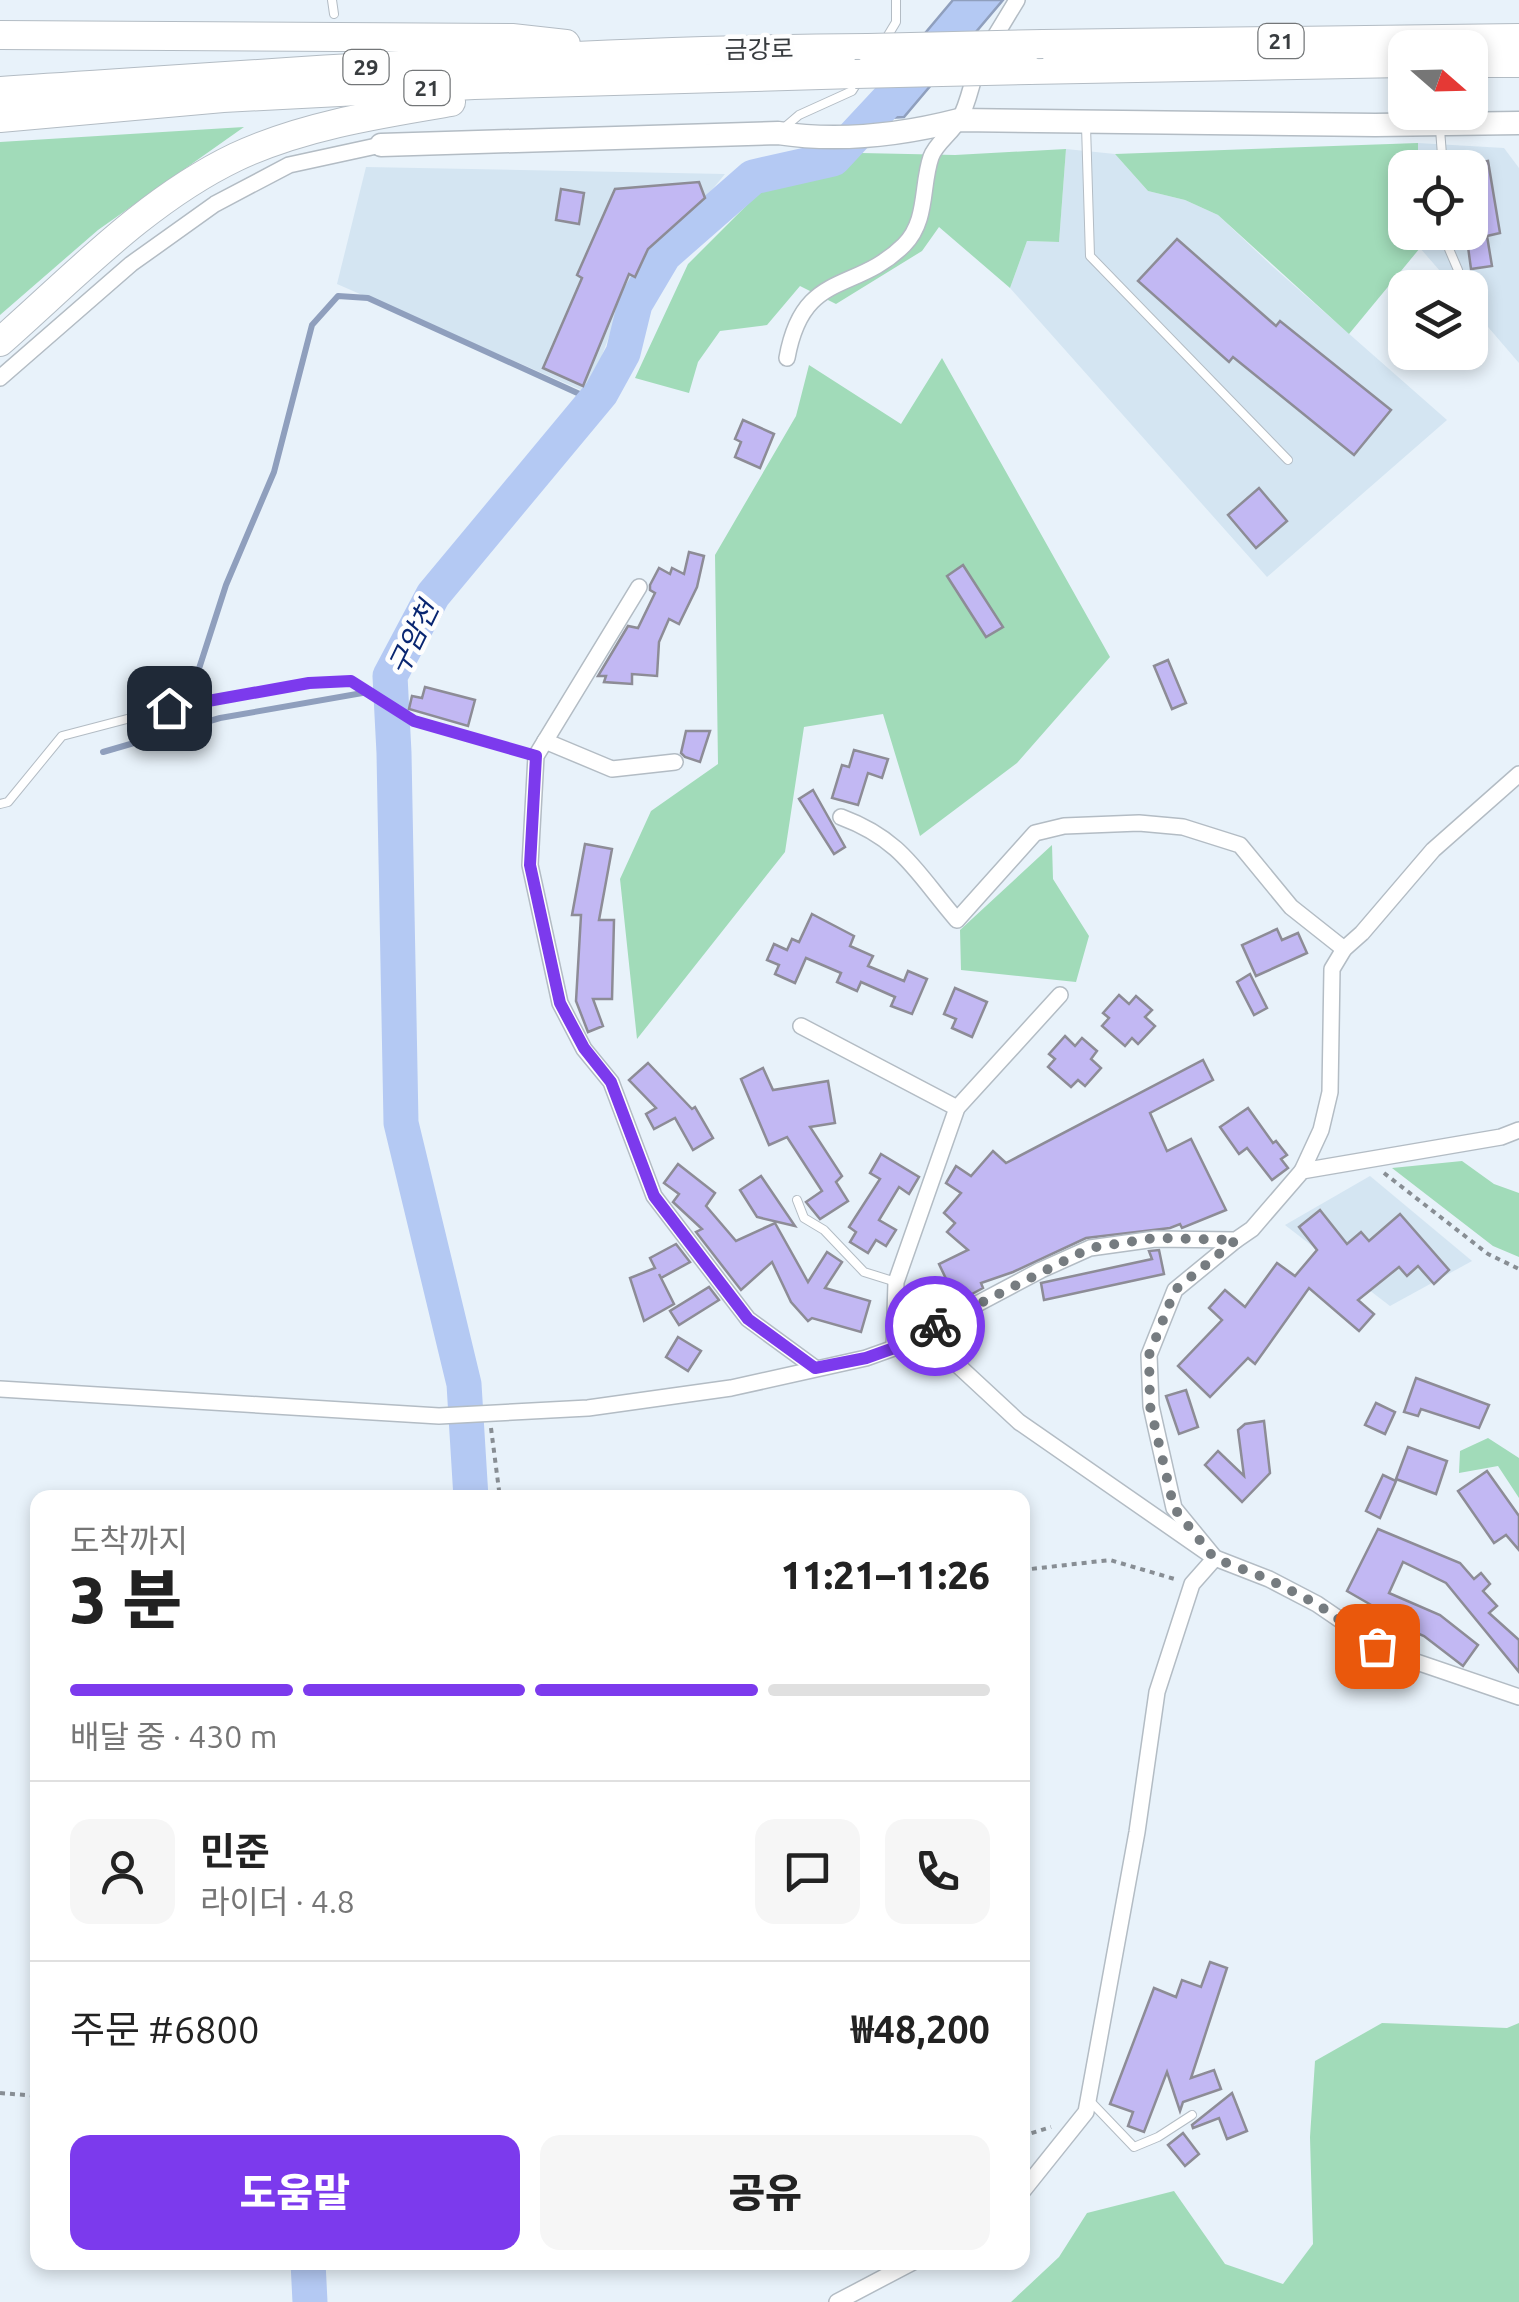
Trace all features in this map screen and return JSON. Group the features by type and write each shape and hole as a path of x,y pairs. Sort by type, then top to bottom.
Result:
{"highway":[{"path":"0,35 474,38 732,62"},
{"name":"금강로","path":"0,118 732,62 868,48 1519,38"},
{"path":"0,342 151,210 236,158 318,128 527,90 732,62"},
{"name":"금강로","path":"0,92 345,68 732,62 855,74 1388,63"},
{"path":"1488,63 1519,63"}],"street":[{"path":"787,358 792,330 818,293 848,280 905,244 921,215 931,154 959,120 979,63 1016,0"},
{"path":"0,378 132,264 215,204 289,165 379,140 778,134 807,138 911,132 959,120 1388,124"},
{"path":"1488,123 1519,123"},
{"path":"639,587 541,749 530,865 560,1003 584,1048 611,1082 654,1196 748,1319 815,1368"},
{"path":"541,749 612,769 675,762"},
{"path":"1214,1558 1174,1508 1150,1406 1149,1355 1175,1290 1252,1229 1302,1171 1321,1130 1330,1092 1332,969 1344,949 1434,850 1519,774"},
{"path":"841,817 865,826 905,854 957,920 1036,833 1064,826 1139,822 1183,827 1240,845 1291,907 1344,949"},
{"path":"894,1348 896,1282 956,1108 1060,995"},
{"path":"800,1026 956,1108"},
{"path":"1302,1171 1501,1137 1519,1130"},
{"path":"0,1390 439,1416 588,1408 731,1388 866,1358 894,1348 1090,1248 1154,1238 1236,1240"},
{"path":"922,1332 1019,1422 1214,1558 1317,1604 1377,1646 1519,1697"},
{"path":"1030,2182 1086,2112 1137,1832 1156,1692 1192,1584 1214,1558"},
{"path":"838,2302 898,2270"}],"lane":[{"path":"332,0 334,14"},
{"path":"778,134 800,115 852,91 896,22 896,0"},
{"path":"1086,122 1090,256 1288,460"},
{"path":"1449,250 1458,270"},
{"path":"0,804 8,802 62,736 169,708 309,683 351,681 414,721 541,749"},
{"path":"796,1200 804,1218 824,1230 864,1272 896,1282"},
{"path":"1089,2100 1134,2147 1192,2115"}],"path":[{"path":"1368,1161 1488,1254 1519,1270"},
{"path":"490,1413 499,1490"},
{"path":"1030,1569 1110,1560 1192,1584"},
{"path":"0,2094 30,2096"}],"shaded area":[{"path":"1418,143 1504,148 1519,168 1519,363 1488,327 1488,270 1439,270 1422,250 1488,250 1488,150 1418,150"},
{"path":"1066,149 1115,154 1148,191 1185,200 1218,215 1447,420 1267,577 1010,288 1027,241 1059,242"},
{"path":"366,167 725,174 624,296 588,393 337,284"},
{"path":"1370,1176 1472,1261 1390,1306 1285,1225"}],"green space":[{"path":"244,127 98,230 0,315 0,142"},
{"path":"1418,143 1418,150 1388,150 1388,250 1418,250 1402,270 1388,270 1388,287 1349,334 1218,215 1185,200 1148,191 1115,154"},
{"path":"1066,149 1059,242 1027,241 1010,288 939,227 922,251 836,304 800,286 767,325 720,331 698,362 689,393 635,378 688,264 765,187 837,170 861,153 955,155"},
{"path":"942,358 1110,657 1017,763 920,836 883,714 804,727 785,852 637,1039 620,879 651,811 718,764 715,555 796,416 809,365 901,424"},
{"path":"1052,845 1053,879 1089,936 1076,982 961,970 960,930"},
{"path":"1462,1161 1494,1184 1519,1193 1519,1257 1493,1246 1392,1168"},
{"path":"1488,1438 1519,1458 1519,1498 1498,1466 1459,1473 1460,1451"},
{"path":"1382,2023 1507,2028 1519,2023 1519,2302 1011,2302 1059,2257 1087,2213 1174,2191 1225,2264 1283,2284 1313,2244 1310,2137 1315,2061"}],"water":[{"path":"953,0 1003,0 904,117 852,120"}],"building":[{"path":"1488,161 1500,233 1488,236"},
{"path":"699,182 705,198 648,249 635,277 629,274 583,386 543,368 582,278 577,275 615,189"},
{"path":"561,189 584,193 579,224 556,220"},
{"path":"1177,239 1276,326 1280,321 1391,410 1354,455 1233,357 1229,362 1138,281"},
{"path":"1488,242 1492,266 1471,269 1468,250 1488,250"},
{"path":"743,420 774,434 760,468 735,457 741,442 735,439"},
{"path":"1259,488 1287,521 1256,548 1228,515"},
{"path":"689,552 704,556 697,587 679,624 669,619 659,642 657,676 632,674 632,684 604,682 606,676 598,676 628,626 638,628 655,593 650,585 659,568 670,574 672,568 684,574"},
{"path":"963,565 1003,627 986,637 947,576"},
{"path":"1168,660 1186,703 1172,709 1154,666"},
{"path":"425,687 475,700 468,726 409,709 412,696 422,698"},
{"path":"686,731 710,731 700,762 681,753"},
{"path":"854,750 888,759 882,778 868,773 858,805 832,798 842,765 849,767"},
{"path":"813,790 845,847 834,854 799,799"},
{"path":"585,844 612,849 599,920 614,920 612,999 593,999 603,1026 588,1032 576,1001 581,915 572,915"},
{"path":"812,914 854,936 850,946 873,956 868,966 904,981 908,971 927,979 912,1014 891,1006 895,997 861,982 857,991 837,982 841,973 806,958 795,983 775,974 779,965 767,960 774,944 787,950 792,939 799,942"},
{"path":"1277,929 1282,940 1298,933 1307,953 1256,976 1242,945"},
{"path":"1250,974 1267,1008 1254,1015 1237,982"},
{"path":"955,988 987,1002 972,1037 952,1028 956,1019 944,1014"},
{"path":"1119,995 1129,1004 1136,996 1152,1010 1145,1017 1155,1026 1138,1044 1132,1038 1125,1046 1102,1026 1109,1018 1103,1013"},
{"path":"1065,1036 1075,1046 1082,1038 1097,1051 1091,1059 1101,1068 1085,1086 1078,1080 1071,1087 1048,1067 1055,1059 1049,1054"},
{"path":"1203,1060 1213,1080 1150,1113 1167,1151 1191,1139 1226,1210 1182,1228 1180,1224 1086,1238 981,1283 983,1288 957,1302 939,1264 968,1250 947,1232 955,1223 944,1213 961,1193 946,1183 956,1166 971,1176 993,1151 1006,1163"},
{"path":"648,1063 692,1109 695,1107 713,1138 693,1150 675,1118 654,1129 646,1114 656,1108 629,1080"},
{"path":"763,1068 773,1090 828,1081 835,1123 810,1127 842,1176 836,1182 848,1201 820,1219 806,1202 822,1191 787,1137 769,1145 741,1079"},
{"path":"1248,1108 1273,1143 1276,1141 1287,1155 1281,1159 1288,1168 1272,1180 1247,1148 1239,1154 1220,1127"},
{"path":"881,1154 919,1177 909,1194 899,1187 879,1220 896,1230 886,1246 876,1240 868,1253 850,1242 856,1232 849,1227 880,1179 870,1173"},
{"path":"678,1164 715,1193 706,1206 736,1241 775,1223 808,1282 827,1252 842,1262 825,1288 870,1301 861,1332 812,1318 808,1321 791,1302 772,1262 741,1290 696,1232 702,1229 673,1202 679,1194 664,1183"},
{"path":"761,1176 795,1226 757,1217 740,1190"},
{"path":"1320,1210 1347,1244 1361,1232 1369,1241 1400,1214 1449,1270 1434,1284 1418,1266 1407,1276 1399,1267 1358,1300 1374,1314 1359,1331 1309,1288 1255,1364 1248,1358 1210,1397 1178,1366 1222,1320 1209,1308 1225,1290 1245,1307 1277,1263 1295,1276 1317,1250 1299,1227"},
{"path":"676,1244 690,1262 661,1278 674,1304 644,1321 630,1278 655,1268 650,1258"},
{"path":"1159,1250 1164,1274 1044,1300 1041,1283 1152,1259 1149,1251"},
{"path":"709,1287 719,1300 679,1325 670,1311"},
{"path":"678,1337 701,1351 688,1371 666,1357"},
{"path":"1416,1378 1489,1405 1479,1428 1421,1409 1418,1416 1404,1412"},
{"path":"1186,1390 1198,1427 1179,1434 1166,1396"},
{"path":"1376,1403 1395,1412 1385,1434 1365,1425"},
{"path":"1264,1421 1270,1473 1242,1502 1205,1465 1218,1451 1244,1476 1238,1430 1245,1424"},
{"path":"1408,1447 1447,1461 1436,1494 1396,1479"},
{"path":"1487,1471 1519,1516 1519,1550 1506,1535 1494,1543 1458,1491"},
{"path":"1383,1475 1396,1481 1380,1518 1366,1511"},
{"path":"1378,1529 1460,1563 1474,1579 1481,1573 1490,1584 1483,1591 1497,1606 1489,1613 1519,1640 1519,1672 1446,1583 1403,1562 1389,1593 1440,1615 1478,1645 1463,1666 1424,1636 1371,1613 1373,1606 1347,1591"},
{"path":"1210,1962 1227,1968 1191,2078 1214,2070 1221,2089 1183,2102 1180,2111 1167,2072 1144,2132 1128,2126 1133,2112 1110,2104 1154,1988 1176,1997 1182,1980 1201,1987"},
{"path":"1232,2093 1247,2131 1227,2139 1219,2118 1193,2128 1192,2125"},
{"path":"1183,2133 1199,2154 1185,2166 1168,2145"}],"waterway":[{"name":"구암천","path":"471,1490 464,1384 401,1123 390,676 433,595 601,393 623,353 635,304 664,255 753,177 833,159 902,85"},
{"path":"195,681 226,585 274,472 312,325 338,296 368,298 595,401"},
{"path":"103,752 220,718 391,688"},
{"name":"구암천","path":"308,2270 310,2302"}],"way so far":[{"path":"935,1326 1090,1248 1154,1238 1236,1240 1175,1290 1149,1355 1150,1406 1174,1508 1214,1558 1317,1604 1377,1646"}],"route":[{"path":"169,708 309,683 351,681 414,721 536,756 530,865 560,1003 584,1048 611,1082 654,1196 748,1319 815,1368 866,1358 935,1326"}]}
